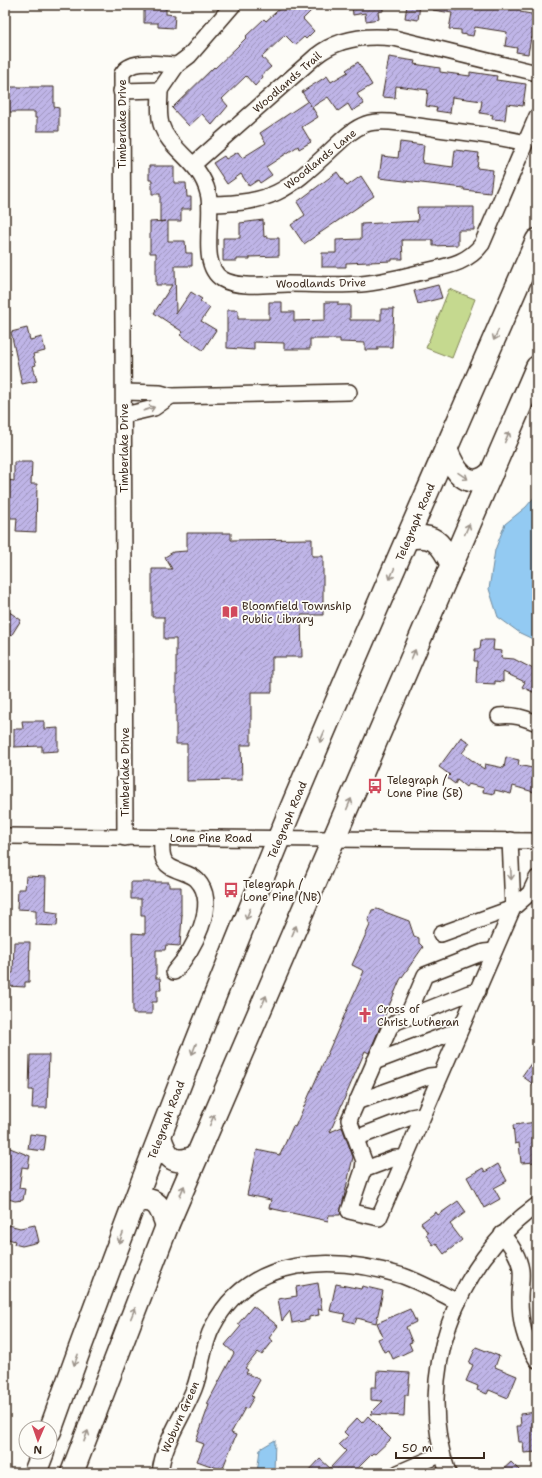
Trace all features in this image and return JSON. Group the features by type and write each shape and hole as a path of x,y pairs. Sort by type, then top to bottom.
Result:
{"highway":[{"name":"Telegraph Road","path":"54,1420 160,1137 279,839 537,240"},
{"path":"72,1473 118,1349 167,1226 537,368"},
{"path":"446,449 455,469 465,479 481,480 492,472"},
{"path":"408,538 422,535 432,539 446,551 452,565"},
{"path":"160,1137 167,1154 174,1160 185,1161 197,1156"},
{"path":"135,1202 142,1200 153,1201 160,1209 167,1226"},
{"path":"35,1473 40,1460"}],"street":[{"path":"121,91 160,90 177,65 189,56 233,5"},
{"name":"Woodlands Trail","path":"194,164 316,56 325,49 340,42 373,37 394,38 537,73"},
{"name":"Timberlake Drive","path":"125,838 122,74 126,67 133,64 177,65"},
{"name":"Woodlands Drive","path":"160,90 160,114 164,131 170,140 194,164 206,185 210,204 210,259 212,267 223,280 246,284 359,284 390,280 460,262 477,251 482,244 537,116"},
{"name":"Woodlands Lane","path":"210,204 252,202 279,193 298,180 347,136 367,124 392,123 507,138 525,143"},
{"path":"124,392 160,393 171,396 349,392"},
{"path":"124,415 154,408 171,396"},
{"path":"499,716 520,716 537,724"},
{"name":"Lone Pine Road","path":"5,836 537,841"},
{"path":"162,838 162,856 166,863 172,868 191,875 197,880 205,893 206,902 203,920 186,959 174,972"},
{"path":"478,991 469,993 407,1017 390,1027 349,1120 364,1161 363,1170 349,1211 379,1218 458,1032 478,991 513,908 510,840"},
{"path":"441,934 513,908 530,893 537,878"},
{"path":"407,1017 426,974 484,952 494,951"},
{"path":"374,1062 448,1034 458,1032"},
{"path":"356,1102 429,1076 440,1075"},
{"path":"356,1138 411,1117 422,1115"},
{"path":"363,1170 395,1158 405,1158"},
{"path":"448,1473 442,1454 438,1429 438,1378 445,1339 458,1302 482,1260 502,1234 537,1205"},
{"path":"502,1234 518,1259 521,1275 520,1313 522,1327 530,1350 537,1360"},
{"name":"Woburn Green","path":"160,1473 169,1438 194,1388 207,1338 213,1326 234,1297 260,1277 287,1267 303,1265 347,1265 404,1277 458,1302"},
{"path":"398,1473 442,1454"}],"green space":[{"path":"449,289 475,299 452,358 426,348"}],"water":[{"path":"537,494 537,641 520,633 498,617 489,589 495,550 505,524 526,507"},
{"path":"275,1440 274,1473 257,1473 260,1449"}],"building":[{"path":"144,5 166,5 166,14 175,15 174,28 158,27 158,23 144,23"},
{"path":"284,5 317,5 303,19 314,31 306,39 304,37 295,45 285,35 262,57 271,67 262,75 263,77 255,86 246,76 222,99 228,106 212,125 202,114 189,126 172,108 238,46 264,19 266,21"},
{"path":"352,5 383,5 383,11 378,12 379,19 366,21 365,13 353,15"},
{"path":"407,5 420,5 418,20 405,18"},
{"path":"433,5 503,5 521,8 520,12 537,15 537,39 531,38 528,54 516,52 517,48 505,46 507,32 475,27 473,36 461,34 461,30 449,29 452,13 433,10"},
{"path":"389,57 415,61 414,64 440,68 440,72 470,76 470,72 497,76 496,80 526,84 523,106 507,104 505,120 492,119 493,115 480,113 482,101 452,97 450,113 436,111 437,108 426,106 428,90 396,86 395,98 382,97"},
{"path":"358,62 372,85 357,94 364,104 352,111 348,104 338,111 328,97 312,107 318,117 302,127 311,142 299,149 298,146 266,167 272,175 260,183 258,180 249,186 241,174 227,184 213,163 224,156 226,159 238,152 242,158 266,143 260,133 308,101 302,92 327,76 331,82 348,72 346,70"},
{"path":"5,87 54,87 54,107 59,108 59,131 37,131 37,118 35,118 35,112 5,112"},
{"path":"400,142 424,145 422,163 453,167 455,150 479,153 477,168 493,170 490,193 464,190 464,188 379,178 382,156 398,158"},
{"path":"149,166 174,166 174,183 186,183 187,197 191,197 191,209 181,209 181,221 168,221 168,241 185,241 186,253 192,253 192,266 175,266 176,314 191,292 202,299 200,301 210,308 201,321 216,330 203,350 180,335 183,332 154,313 172,285 156,285 156,253 150,253 150,222 160,221 160,194 152,194 152,180 149,180"},
{"path":"337,172 347,186 361,176 374,196 304,244 291,225 305,215 297,202"},
{"path":"417,207 474,207 474,230 458,230 458,245 433,246 433,240 402,240 403,259 392,259 392,261 346,263 346,267 322,267 322,253 336,253 336,240 361,239 361,224 418,221"},
{"path":"263,220 264,237 279,238 279,256 250,257 250,259 237,259 237,261 223,261 223,238 240,238 240,223"},
{"path":"438,285 442,298 418,304 414,291"},
{"path":"269,302 282,302 282,312 294,312 294,321 325,320 325,302 338,302 338,305 350,305 350,320 381,320 381,309 394,309 392,347 378,347 378,350 365,350 365,343 340,342 340,339 310,339 310,349 284,349 284,343 254,342 254,350 227,348 227,310 238,310 238,319 269,319"},
{"path":"27,328 30,340 42,337 45,351 33,354 36,365 33,366 37,381 22,384 11,332"},
{"path":"14,462 32,462 31,484 37,484 36,532 16,531 17,518 6,518 8,480 14,481"},
{"path":"187,533 231,533 231,540 312,539 312,556 323,556 323,615 301,615 302,657 272,657 272,692 251,692 251,745 241,745 242,780 187,781 187,744 176,744 176,639 164,639 164,617 152,617 152,569 172,569 165,557 173,552 187,551"},
{"path":"5,609 21,620 11,636 5,632"},
{"path":"481,640 494,640 493,650 502,651 501,658 514,659 537,671 537,688 535,693 522,687 525,682 503,672 503,682 495,681 495,684 476,683 477,661 474,661 475,649 480,649"},
{"path":"22,721 44,721 44,729 58,728 58,751 42,752 42,746 14,747 14,729 23,729"},
{"path":"461,737 470,743 462,753 484,769 485,764 504,768 506,757 519,760 518,765 537,769 537,793 513,786 511,794 495,790 494,794 483,792 484,788 468,784 466,787 457,780 455,784 447,778 450,775 439,767"},
{"path":"26,876 46,877 45,911 58,913 57,926 36,925 36,910 17,909 18,889 25,889"},
{"path":"131,882 169,882 169,887 181,887 182,915 180,946 166,945 165,950 156,950 156,978 160,978 161,990 157,990 157,1002 152,1002 152,1014 133,1014 132,933 145,934 145,915 141,915 141,899 131,899"},
{"name":"Cross of Christ Lutheran","path":"377,909 409,921 414,936 419,938 419,943 423,947 400,980 369,1053 365,1051 330,1132 342,1127 353,1157 340,1215 329,1215 328,1221 269,1208 271,1200 247,1195 257,1150 280,1155 293,1126 295,1127 364,971 352,965 370,925 368,920 372,910"},
{"path":"14,942 30,942 29,982 25,982 25,987 7,986 7,973 13,973"},
{"path":"30,1055 49,1055 47,1108 32,1108 33,1090 29,1090"},
{"path":"537,1055 537,1087 522,1076"},
{"path":"537,1122 537,1162 521,1163 519,1143 515,1144 513,1125"},
{"path":"30,1134 46,1136 44,1151 28,1149"},
{"path":"5,1146 30,1156 28,1168 22,1167 19,1188 25,1189 23,1200 15,1201 5,1198"},
{"path":"498,1164 507,1181 494,1188 500,1199 484,1208 467,1177 483,1168 485,1172"},
{"path":"458,1201 466,1212 450,1224 462,1240 444,1254 436,1243 433,1245 426,1235 428,1233 421,1223 436,1212 438,1215"},
{"path":"5,1224 20,1228 35,1225 39,1242 22,1246 14,1244 15,1241 5,1238"},
{"path":"318,1283 322,1310 318,1309 319,1315 309,1317 309,1320 292,1323 290,1311 282,1321 278,1299 297,1296 296,1287"},
{"path":"336,1284 361,1289 362,1286 383,1291 376,1323 357,1318 355,1323 343,1320 345,1314 330,1311"},
{"path":"253,1306 278,1326 269,1338 273,1341 262,1355 258,1352 245,1368 248,1370 246,1373 260,1380 251,1396 254,1397 247,1409 245,1408 231,1433 236,1435 222,1470 197,1461 204,1444 196,1441 209,1405 207,1404 234,1353 225,1345 241,1326 238,1324"},
{"path":"410,1309 416,1322 406,1327 412,1342 409,1343 412,1350 393,1359 389,1350 384,1352 378,1339 383,1337 377,1323"},
{"path":"476,1347 499,1356 495,1367 517,1376 508,1398 489,1390 487,1394 477,1390 478,1386 466,1381 473,1365 469,1363"},
{"path":"377,1371 410,1373 408,1395 405,1395 404,1416 370,1414 383,1401 371,1400 371,1387 376,1387"},
{"path":"537,1412 537,1452 524,1453 523,1442 519,1442 517,1426 521,1426 520,1414"},
{"path":"368,1416 391,1439 375,1454 373,1453 353,1473 307,1473 320,1459 330,1468 346,1451 339,1444 348,1436 344,1432 357,1418 362,1423"},
{"path":"511,1462 522,1473 499,1473"}],"place":[{"name":"Bloomfield Township Public Library","path":"230,612"},
{"name":"Telegraph / Lone Pine (SB)","path":"375,786"},
{"name":"Telegraph / Lone Pine (NB)","path":"231,890"},
{"name":"Cross of Christ Lutheran","path":"365,1015"}]}
